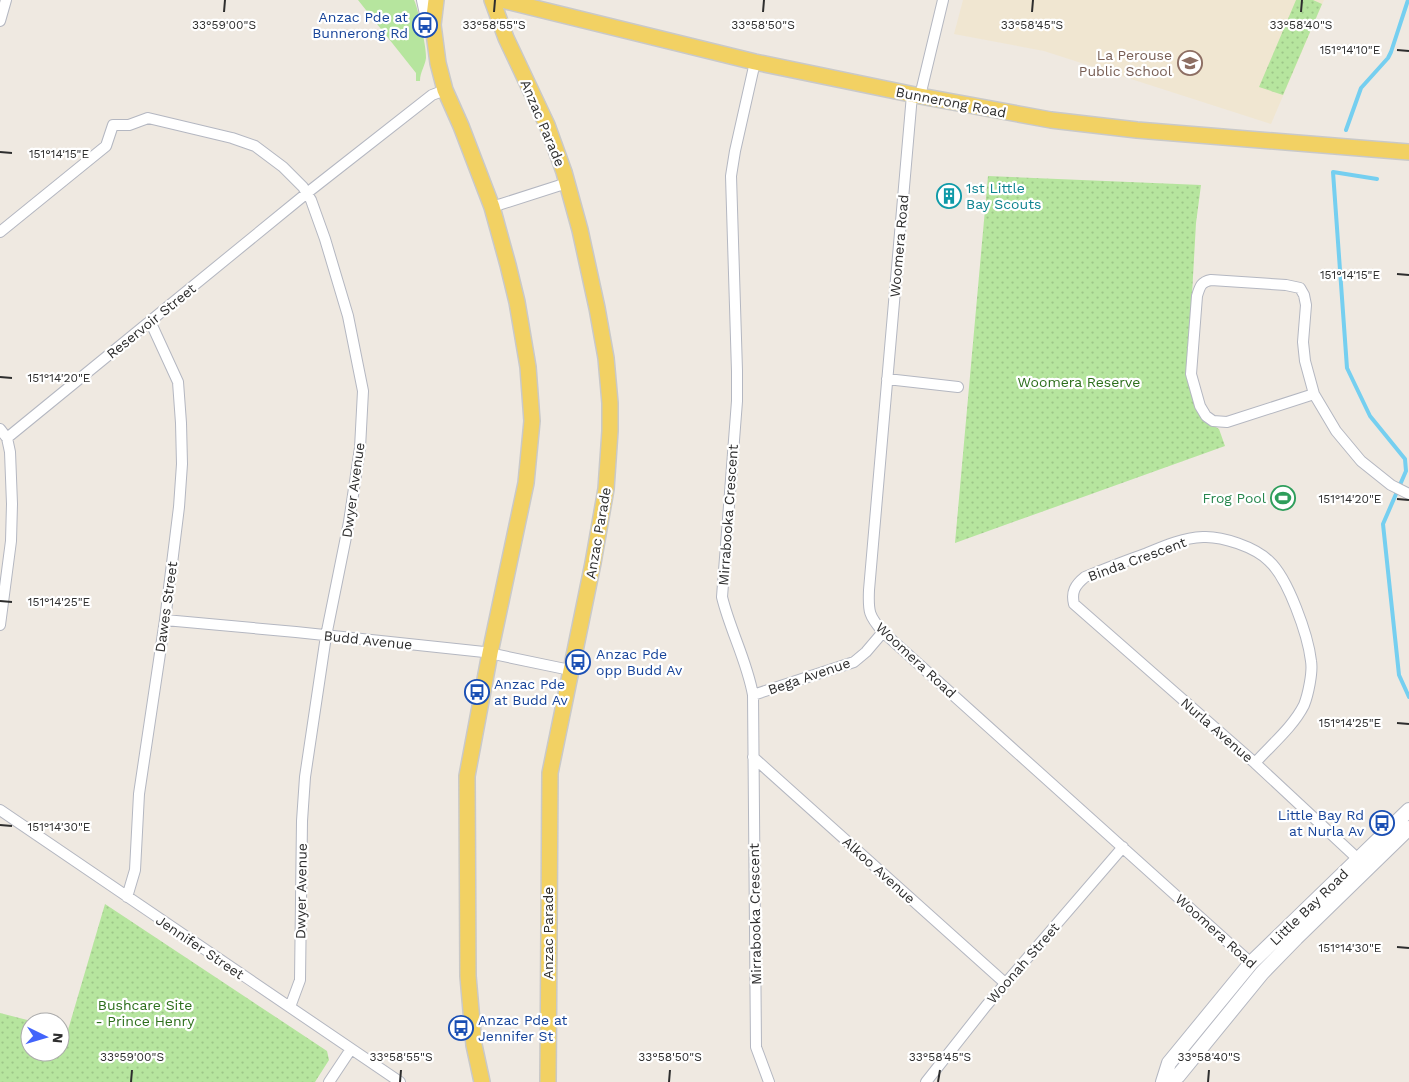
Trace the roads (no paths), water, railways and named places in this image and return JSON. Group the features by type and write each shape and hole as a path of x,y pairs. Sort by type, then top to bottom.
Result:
{"main road":[{"path":"436,0 433,25 438,63 445,90 492,207 517,302 528,368 532,421 526,483 469,759 467,788 468,976 474,1045 482,1082"},
{"name":"Anzac Parade","path":"492,0 506,38 547,125 567,183 592,279 602,330 608,380 610,431 608,475 603,511 552,761 549,786 548,1082"},
{"name":"Bunnerong Road","path":"502,0 755,62 1051,120 1127,129 1409,152"}],"street":[{"path":"0,21 6,0"},
{"path":"424,0 427,14 433,25"},
{"name":"Woomera Road","path":"943,0 916,95 868,605 872,619 883,632 1262,973"},
{"name":"Mirrabooka Crescent","path":"755,62 731,176 737,401 722,597 725,610 746,663 753,695 756,1047 769,1082"},
{"name":"Reservoir Street","path":"6,438 307,193 432,94 445,90"},
{"name":"Dwyer Avenue","path":"0,232 106,146 113,125 129,125 148,118 232,138 255,146 283,167 307,193 325,239 348,316 363,390 360,448 349,522 326,636 305,777 302,821 300,980 290,1008"},
{"path":"492,207 567,183"},
{"path":"1314,394 1227,422 1213,421 1206,416 1200,406 1192,374 1197,296 1203,282 1211,280 1276,284 1300,288 1306,305 1303,342 1305,361 1314,394 1336,431 1361,461 1391,485 1407,493"},
{"name":"Dawes Street","path":"127,897 135,870 139,794 165,620 179,507 182,464 178,382 150,321"},
{"path":"888,379 958,387"},
{"path":"0,429 6,438 12,469 11,541 0,625"},
{"name":"Binda Crescent","path":"1074,591 1077,584 1084,577 1178,541 1204,537 1222,539 1254,550 1269,560 1282,576 1289,590 1311,661 1310,678 1304,705 1293,722 1255,763"},
{"name":"Nurla Avenue","path":"1074,591 1072,598 1074,604 1255,763 1363,864"},
{"name":"Budd Avenue","path":"165,620 407,643 490,653 570,670"},
{"name":"Bega Avenue","path":"753,695 854,662 866,652 883,632"},
{"name":"Alkoo Avenue","path":"753,757 1005,983"},
{"name":"Jennifer Street","path":"0,810 400,1082"},
{"name":"Little Bay Road","path":"1164,1082 1178,1076 1262,973 1363,864 1409,810"},
{"name":"Little Bay Road","path":"1164,1082 1169,1063 1251,963 1363,864 1409,828"},
{"name":"Woonah Street","path":"926,1082 1005,983 1123,846"},
{"path":"329,1082 351,1049"}],"waterway":[{"path":"1346,130 1361,88 1388,58 1391,52 1408,0"},
{"path":"1377,179 1333,172 1347,368 1370,416 1405,459 1406,471 1383,524 1399,675 1409,697"}],"place":[{"name":"Anzac Pde at Bunnerong Rd","path":"425,25"},
{"name":"La Perouse Public School","path":"1190,63"},
{"name":"1st Little Bay Scouts","path":"949,196"},
{"name":"Frog Pool","path":"1283,498"},
{"name":"Anzac Pde opp Budd Av","path":"578,662"},
{"name":"Anzac Pde at Budd Av","path":"477,692"},
{"name":"Little Bay Rd at Nurla Av","path":"1382,823"},
{"name":"Anzac Pde at Jennifer St","path":"461,1028"}],"park label":[{"name":"Woomera Reserve","path":"1079,382"},
{"name":"Bushcare Site - Prince Henry","path":"145,1014"}]}
